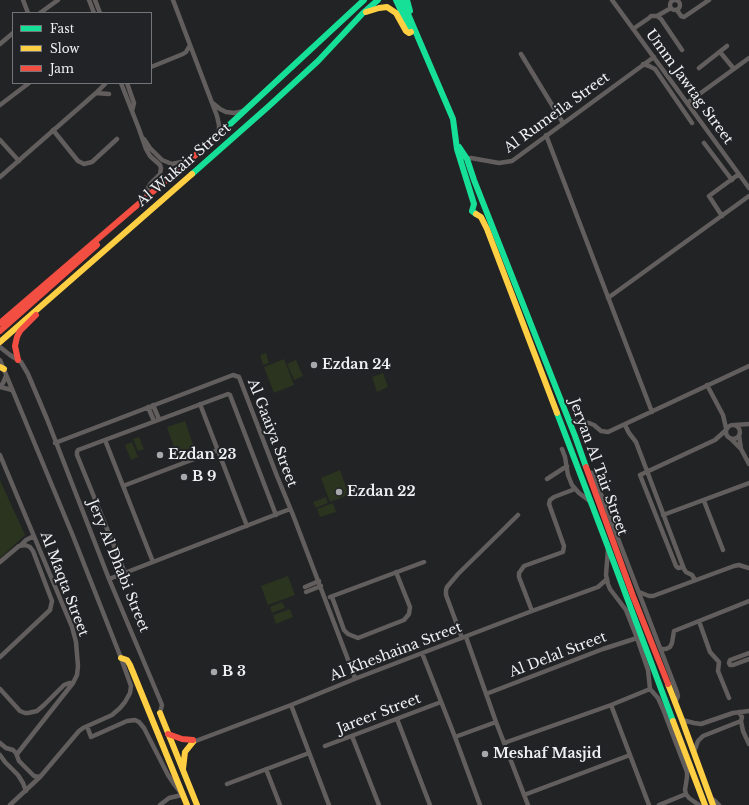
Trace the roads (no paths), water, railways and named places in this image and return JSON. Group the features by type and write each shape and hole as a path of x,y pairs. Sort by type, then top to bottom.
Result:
{"street":[{"path":"23,0 28,12"},
{"path":"41,12 58,0"},
{"path":"89,0 94,12"},
{"path":"95,0 100,12"},
{"path":"173,0 212,101 218,121 218,134"},
{"name":"Al Wukair Street","path":"0,323 188,161 364,0"},
{"name":"Al Wukair Street","path":"0,342 269,106 318,61 363,13 378,0"},
{"name":"Jeryan Al Tair Street","path":"396,0 407,25 413,30"},
{"name":"Jeryan Al Tair Street","path":"402,0 413,30 420,40 453,119 456,141 474,204 472,211 481,217 487,229 705,805"},
{"path":"363,13 378,8 387,7 396,13 406,31 409,33 413,30 414,20 407,0"},
{"name":"Umm Jawtag Street","path":"612,0 749,187"},
{"path":"670,8 677,10 681,16 684,17 709,0"},
{"path":"633,29 651,16 656,16 670,8 672,1 677,1 680,5 677,10"},
{"path":"656,16 661,19 682,50"},
{"path":"0,44 12,34"},
{"path":"152,67 183,54 189,49 190,45"},
{"path":"699,68 727,46"},
{"path":"720,52 734,69"},
{"path":"521,54 563,123"},
{"name":"Al Rumeila Street","path":"467,159 471,158 499,164 509,162 654,57"},
{"path":"687,103 749,58"},
{"path":"643,64 650,66 655,70 692,123"},
{"path":"0,105 28,84"},
{"path":"0,177 105,84"},
{"path":"121,84 144,145 152,159 160,165 162,170 150,185 146,197"},
{"path":"127,84 134,103 132,111"},
{"path":"96,93 109,94"},
{"path":"212,101 223,111 230,113 244,111"},
{"path":"139,129 150,148 162,160 172,164 188,161"},
{"path":"53,130 78,161 84,164 92,162 117,139"},
{"path":"546,135 652,412"},
{"path":"0,140 19,161"},
{"name":"Jeryan Al Tair Street","path":"456,141 467,159 588,472 607,517 633,596 682,720 713,805"},
{"path":"704,143 732,180"},
{"path":"462,164 467,159"},
{"path":"722,216 709,196 739,174"},
{"path":"608,298 749,196"},
{"path":"476,214 486,209"},
{"path":"0,331 98,244 112,227"},
{"path":"18,360 15,346 17,337 20,331 38,312 39,307"},
{"name":"Jery Al Dhabi Street","path":"0,347 10,356 23,364 28,374 160,700 162,708 160,713 197,805"},
{"path":"0,360 2,368 73,536 132,686 125,702 116,712 83,728 76,734 40,777 10,805"},
{"path":"569,421 592,424 599,430 610,432 749,366"},
{"name":"Al Gaaiya Street","path":"55,443 233,375 239,377 355,678"},
{"path":"6,376 0,387 12,390"},
{"path":"707,385 723,415 726,435 741,449 749,464"},
{"path":"125,573 76,454 78,450 104,440 227,394 230,395 276,515"},
{"path":"200,404 247,526"},
{"path":"151,406 157,420"},
{"path":"723,415 739,429 741,449"},
{"path":"683,567 676,567 640,474 715,440 730,425 749,424"},
{"path":"715,440 730,438 735,439 749,424"},
{"path":"625,425 636,442 678,556 685,571 692,575 695,580"},
{"path":"104,440 153,562"},
{"path":"562,449 570,479 575,489 591,502"},
{"path":"123,486 218,450"},
{"name":"Al Maqta Street","path":"0,457 74,634 78,666 77,675 73,683 17,754"},
{"path":"547,479 567,466"},
{"path":"663,515 749,483"},
{"path":"532,611 519,578 519,573 524,566 561,554 563,552 563,543 549,507 553,498 575,489"},
{"path":"704,501 723,550"},
{"path":"110,579 290,509"},
{"path":"518,515 458,574 447,587 446,595 464,637 528,805"},
{"path":"607,517 643,603 677,692 678,696 675,703"},
{"path":"663,532 669,530"},
{"path":"0,562 26,540 34,536"},
{"path":"0,657 50,610 52,601 32,549 27,545 19,546"},
{"name":"Jeryan Al Tair Street","path":"608,547 607,579 610,589 626,610 648,670 650,689 658,698 663,709 687,772 686,794"},
{"path":"673,558 678,556"},
{"path":"325,599 424,562"},
{"path":"638,591 649,596 656,595 739,565 749,568"},
{"path":"332,597 344,630 348,634 358,638 404,620 409,614 410,607 396,572"},
{"name":"Al Kheshaina Street","path":"193,741 291,705 355,678 598,587 607,579"},
{"path":"305,590 320,584"},
{"name":"Al Kheshaina Street","path":"598,587 610,589"},
{"path":"643,603 649,596"},
{"path":"661,649 670,647 674,631 749,601"},
{"path":"700,624 710,652 720,662 718,669 729,698"},
{"name":"Al Delal Street","path":"486,694 603,649 637,638"},
{"path":"718,669 729,663 730,660 749,652"},
{"path":"422,653 480,805"},
{"path":"122,658 127,660 130,665 187,805"},
{"path":"729,663 730,665 733,665 749,659"},
{"path":"0,689 20,711 28,713 37,711 64,685 73,683"},
{"path":"504,743 611,705 650,689"},
{"name":"Jareer Street","path":"325,746 441,702"},
{"path":"291,705 329,805"},
{"path":"611,705 649,805"},
{"path":"682,720 694,724 701,724 733,713 749,711"},
{"path":"739,712 742,717 741,720 743,731 749,744"},
{"path":"397,719 430,805"},
{"path":"87,726 91,737 127,722 135,720 140,722 168,775 182,794"},
{"path":"694,752 700,738 741,720"},
{"path":"455,737 496,722"},
{"path":"734,724 743,731"},
{"path":"168,734 193,741 185,752 183,771"},
{"path":"679,737 687,734"},
{"path":"352,736 379,805"},
{"path":"0,743 6,748 13,750 25,768 34,776 40,777"},
{"path":"227,784 309,753"},
{"path":"0,755 18,775 26,791"},
{"path":"524,795 630,755"},
{"path":"266,769 280,805"},
{"path":"160,805 169,798 182,794"},
{"path":"659,805 686,794 699,805"},
{"path":"711,798 719,805"}],"place":[{"name":"Ezdan 24","path":"314,365"},
{"name":"Ezdan 23","path":"160,455"},
{"name":"B 9","path":"184,477"},
{"name":"Ezdan 22","path":"339,492"},
{"name":"B 3","path":"214,672"},
{"name":"Meshaf Masjid","path":"485,754"}]}
